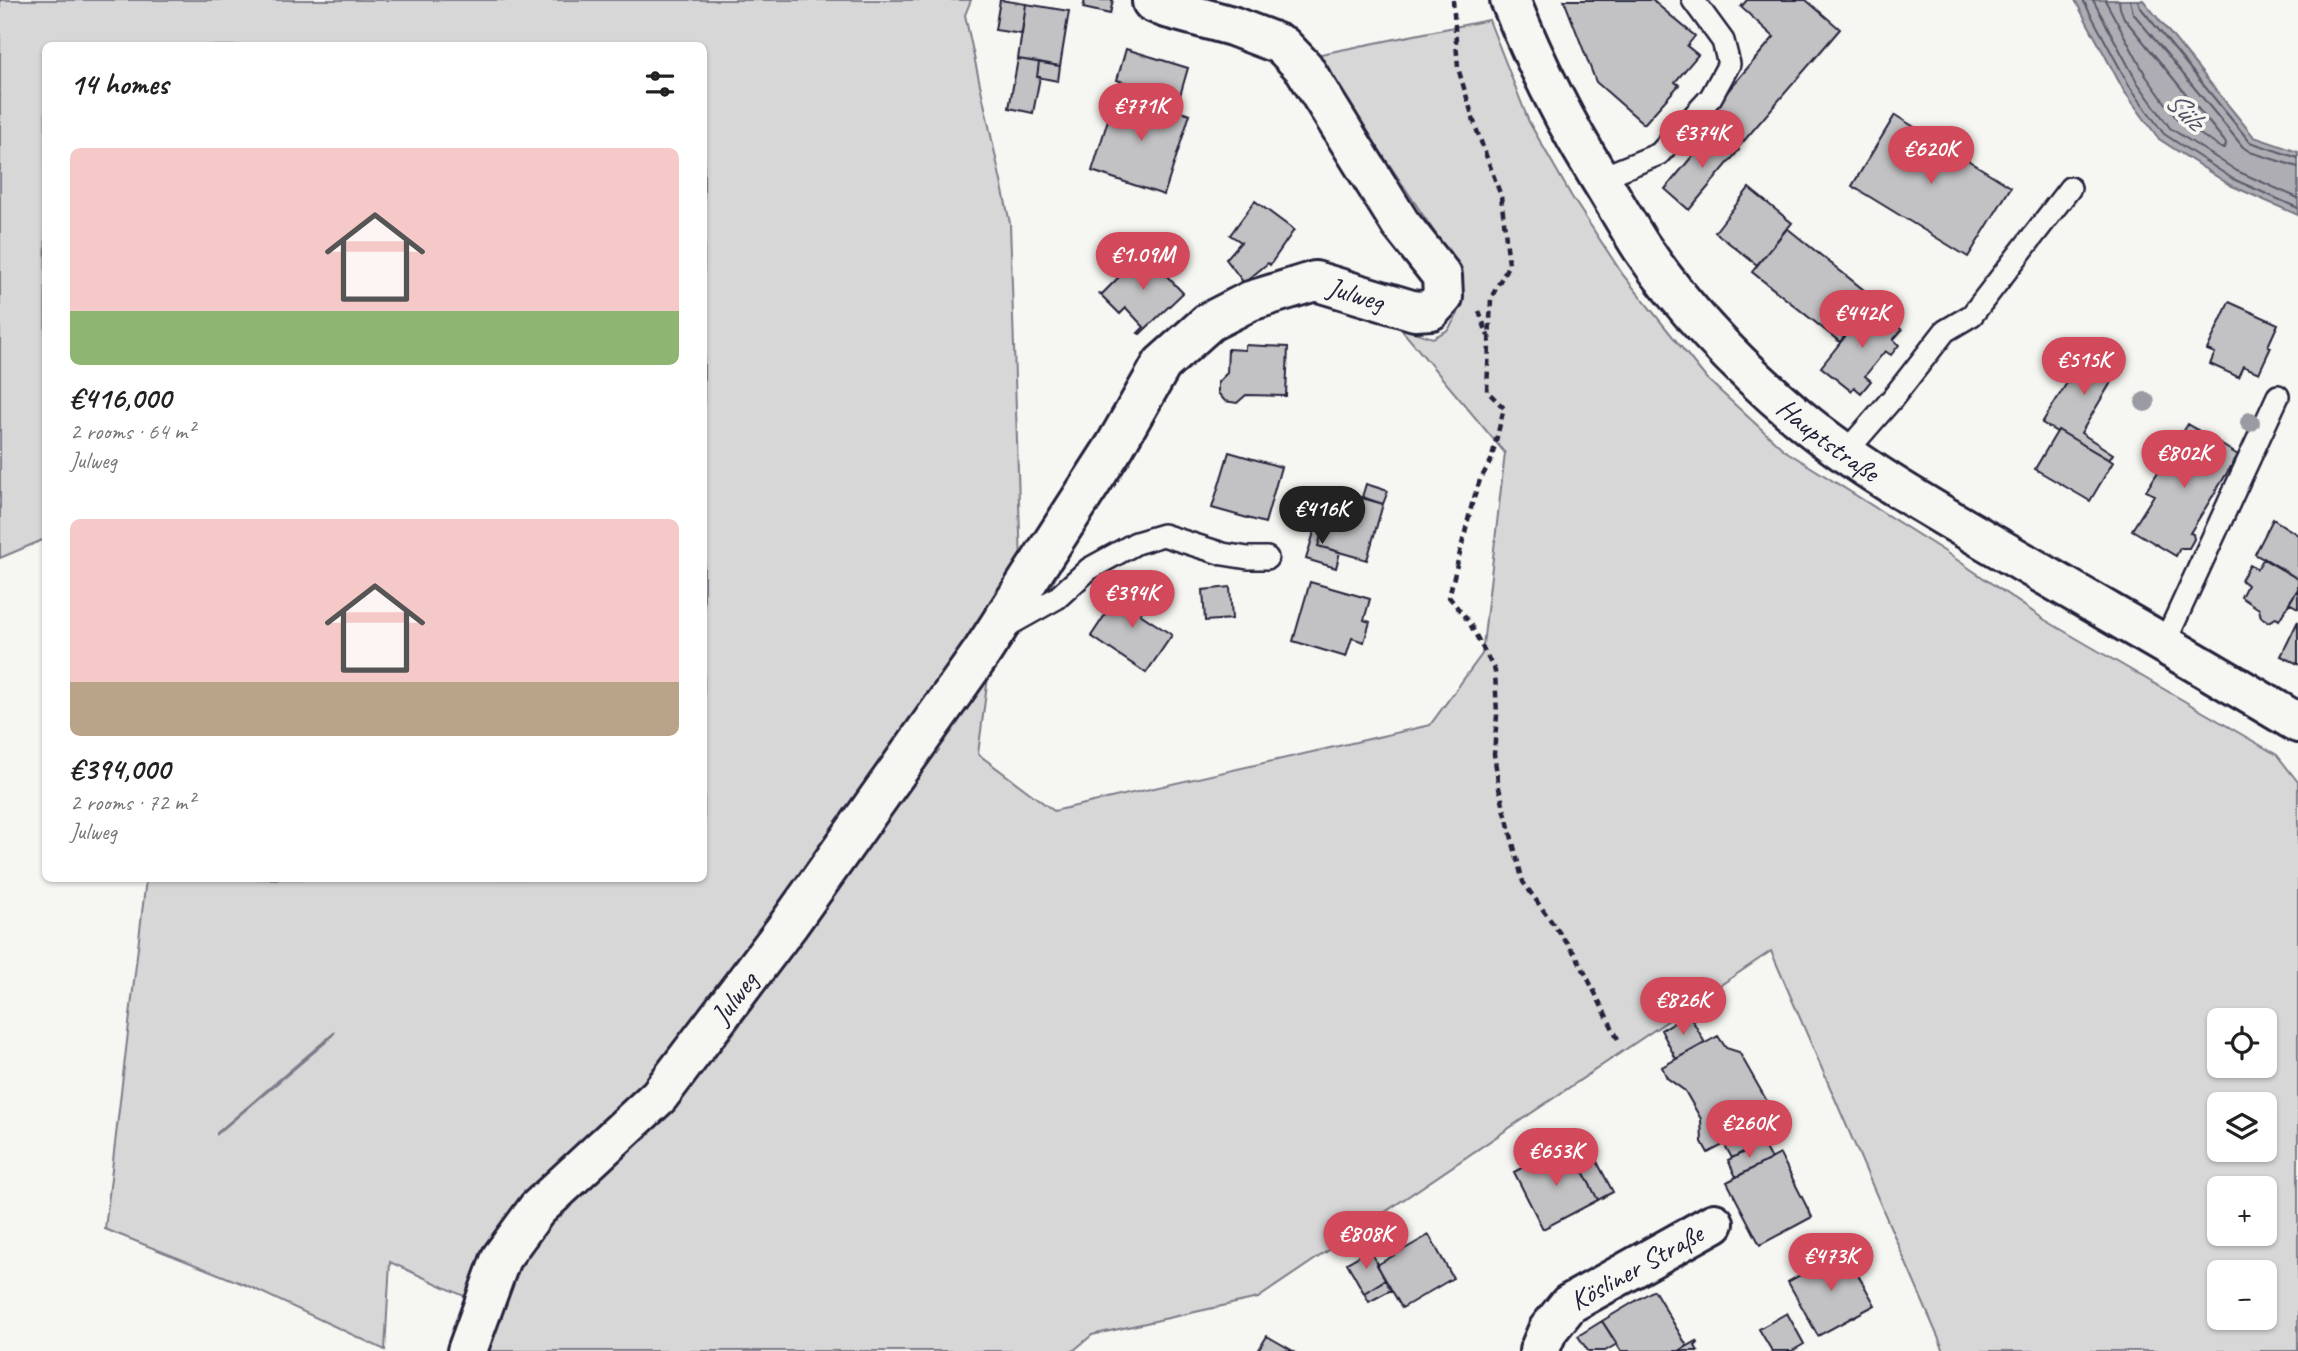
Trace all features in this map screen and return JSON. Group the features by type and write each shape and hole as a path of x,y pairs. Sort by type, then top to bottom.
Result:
{"street":[{"name":"Julweg","path":"467,1351 501,1258 537,1209 659,1096 789,924 995,633 1115,446 1162,364 1209,322 1250,301 1315,281 1415,311 1430,310 1443,297 1442,276 1400,223 1304,68 1282,46 1232,26 1166,8 1152,0"},
{"name":"Hauptstraße","path":"1510,0 1557,107 1584,154 1644,250 1680,299 1724,349 1784,404 1845,453 1958,524 2298,723"},
{"name":"Kösliner Straße","path":"1539,1351 1548,1330 1569,1304 1714,1223"}],"lane":[{"path":"1600,178 1659,154 1711,97 1729,64 1723,41 1692,0"},
{"path":"1845,453 1892,399 1945,331 1972,315 2070,188"},
{"path":"2164,644 2278,396"},
{"name":"Julweg","path":"995,633 1057,598 1089,569 1136,543 1163,535 1223,554 1267,558"}],"path":[{"path":"1453,0 1458,68 1501,196 1509,264 1491,298 1489,338 1488,391 1504,408 1502,422 1495,438 1491,461 1480,480 1472,504 1449,597 1469,622 1494,671 1497,715 1494,754 1499,788 1523,882 1577,957 1618,1039"}],"shaded area":[{"path":"0,0 971,0 965,15 1010,223 1021,565 830,848 649,1087 479,1263 466,1297 390,1262 385,1350 246,1285 105,1229 146,882 707,882 707,42 42,42 42,540 0,558","holes":["335,1032 327,1041 217,1133"]},
{"path":"1489,20 1529,122 1572,197 1623,275 1706,378 1784,450 1944,551 2045,620 2277,755 2298,782 2298,1351 1944,1351 1771,951 1258,1298 1092,1335 1073,1351 485,1351 517,1263 554,1221 669,1114 734,1033 989,669 978,754 1054,811 1430,725 1482,654 1505,453 1400,328 1433,338 1448,330 1458,314 1459,269 1316,55"}],"water":[{"name":"Sülz","path":"2075,0 2143,0 2254,137 2298,152 2298,215 2230,185 2159,139 2124,91"}],"building":[{"path":"1000,0 1026,4 1022,34 995,30"},
{"path":"1085,0 1113,0 1110,14 1083,8"},
{"path":"1564,0 1652,0 1695,36 1687,46 1698,55 1675,82 1679,85 1644,124 1596,82"},
{"path":"1747,0 1806,0 1840,29 1737,149 1703,120 1774,37 1741,7"},
{"path":"1026,4 1069,11 1060,66 1018,59"},
{"path":"1126,49 1188,68 1179,99 1117,80"},
{"path":"1018,59 1039,62 1037,77 1040,77 1033,113 1009,108"},
{"path":"1039,62 1060,66 1058,81 1037,77"},
{"path":"1117,91 1190,114 1164,195 1092,171"},
{"path":"1895,115 2011,187 1968,257 1852,186"},
{"path":"1714,130 1739,150 1689,210 1665,189"},
{"path":"1749,188 1792,223 1757,265 1715,232"},
{"path":"1255,201 1294,230 1270,265 1268,263 1244,283 1226,259 1241,242 1230,235"},
{"path":"1787,228 1875,299 1840,342 1752,272"},
{"path":"1144,252 1183,293 1140,334 1138,333 1144,327 1126,308 1120,314 1099,293 1102,294"},
{"path":"2229,302 2278,324 2259,373 2243,366 2238,377 2210,364 2215,353 2207,350"},
{"path":"1870,305 1902,330 1893,340 1899,345 1891,355 1885,351 1865,376 1871,381 1861,393 1854,387 1851,391 1821,367"},
{"path":"2091,344 2123,362 2081,433 2113,454 2109,460 2042,423"},
{"path":"1245,345 1288,347 1286,396 1246,395 1237,403 1225,401 1218,393 1218,382 1227,373 1228,349 1245,350"},
{"path":"2188,424 2238,455 2190,533 2194,539 2189,548 2180,548 2176,556 2132,530 2154,495 2146,491"},
{"path":"2058,430 2113,462 2090,501 2035,469"},
{"path":"1229,452 1281,467 1265,523 1212,508"},
{"path":"1366,484 1388,491 1383,504 1362,497"},
{"path":"1334,490 1383,504 1367,560 1318,546"},
{"path":"1320,512 1328,514 1318,546 1340,552 1336,568 1306,559"},
{"path":"2273,519 2298,535 2298,579 2255,554"},
{"path":"2264,558 2298,579 2298,589 2279,620 2276,618 2269,622 2261,617 2259,609 2241,597 2247,585 2241,580 2250,565 2257,569"},
{"path":"1127,582 1151,598 1140,614 1172,635 1146,673 1091,636"},
{"path":"1310,582 1370,599 1364,620 1370,622 1364,642 1352,638 1346,657 1293,641"},
{"path":"1230,587 1232,619 1205,621 1203,590"},
{"path":"2298,589 2298,608 2289,603"},
{"path":"2298,621 2298,664 2281,656"},
{"path":"1689,1014 1705,1043 1676,1059 1661,1030"},
{"path":"1718,1036 1726,1048 1739,1052 1776,1117 1708,1153 1702,1142 1701,1119 1685,1091 1667,1078 1662,1067"},
{"path":"1752,1129 1760,1143 1732,1158 1724,1144"},
{"path":"1762,1143 1771,1159 1736,1177 1728,1160"},
{"path":"1572,1150 1598,1200 1543,1229 1514,1172 1544,1156 1547,1163"},
{"path":"1780,1154 1812,1217 1760,1245 1727,1182"},
{"path":"1595,1158 1613,1192 1598,1200 1580,1166"},
{"path":"1429,1235 1453,1278 1402,1308 1377,1265"},
{"path":"1370,1250 1385,1280 1364,1293 1347,1263"},
{"path":"1844,1250 1875,1305 1818,1336 1788,1282"},
{"path":"1385,1280 1391,1290 1369,1302 1364,1293"},
{"path":"1654,1290 1687,1346 1679,1351 1621,1351 1602,1321"},
{"path":"1787,1313 1804,1344 1792,1351 1772,1351 1759,1329"},
{"path":"1602,1321 1617,1344 1605,1351 1588,1351 1578,1336"},
{"path":"1267,1336 1293,1351 1258,1351"},
{"path":"1697,1341 1695,1346 1698,1351 1679,1351"}]}
